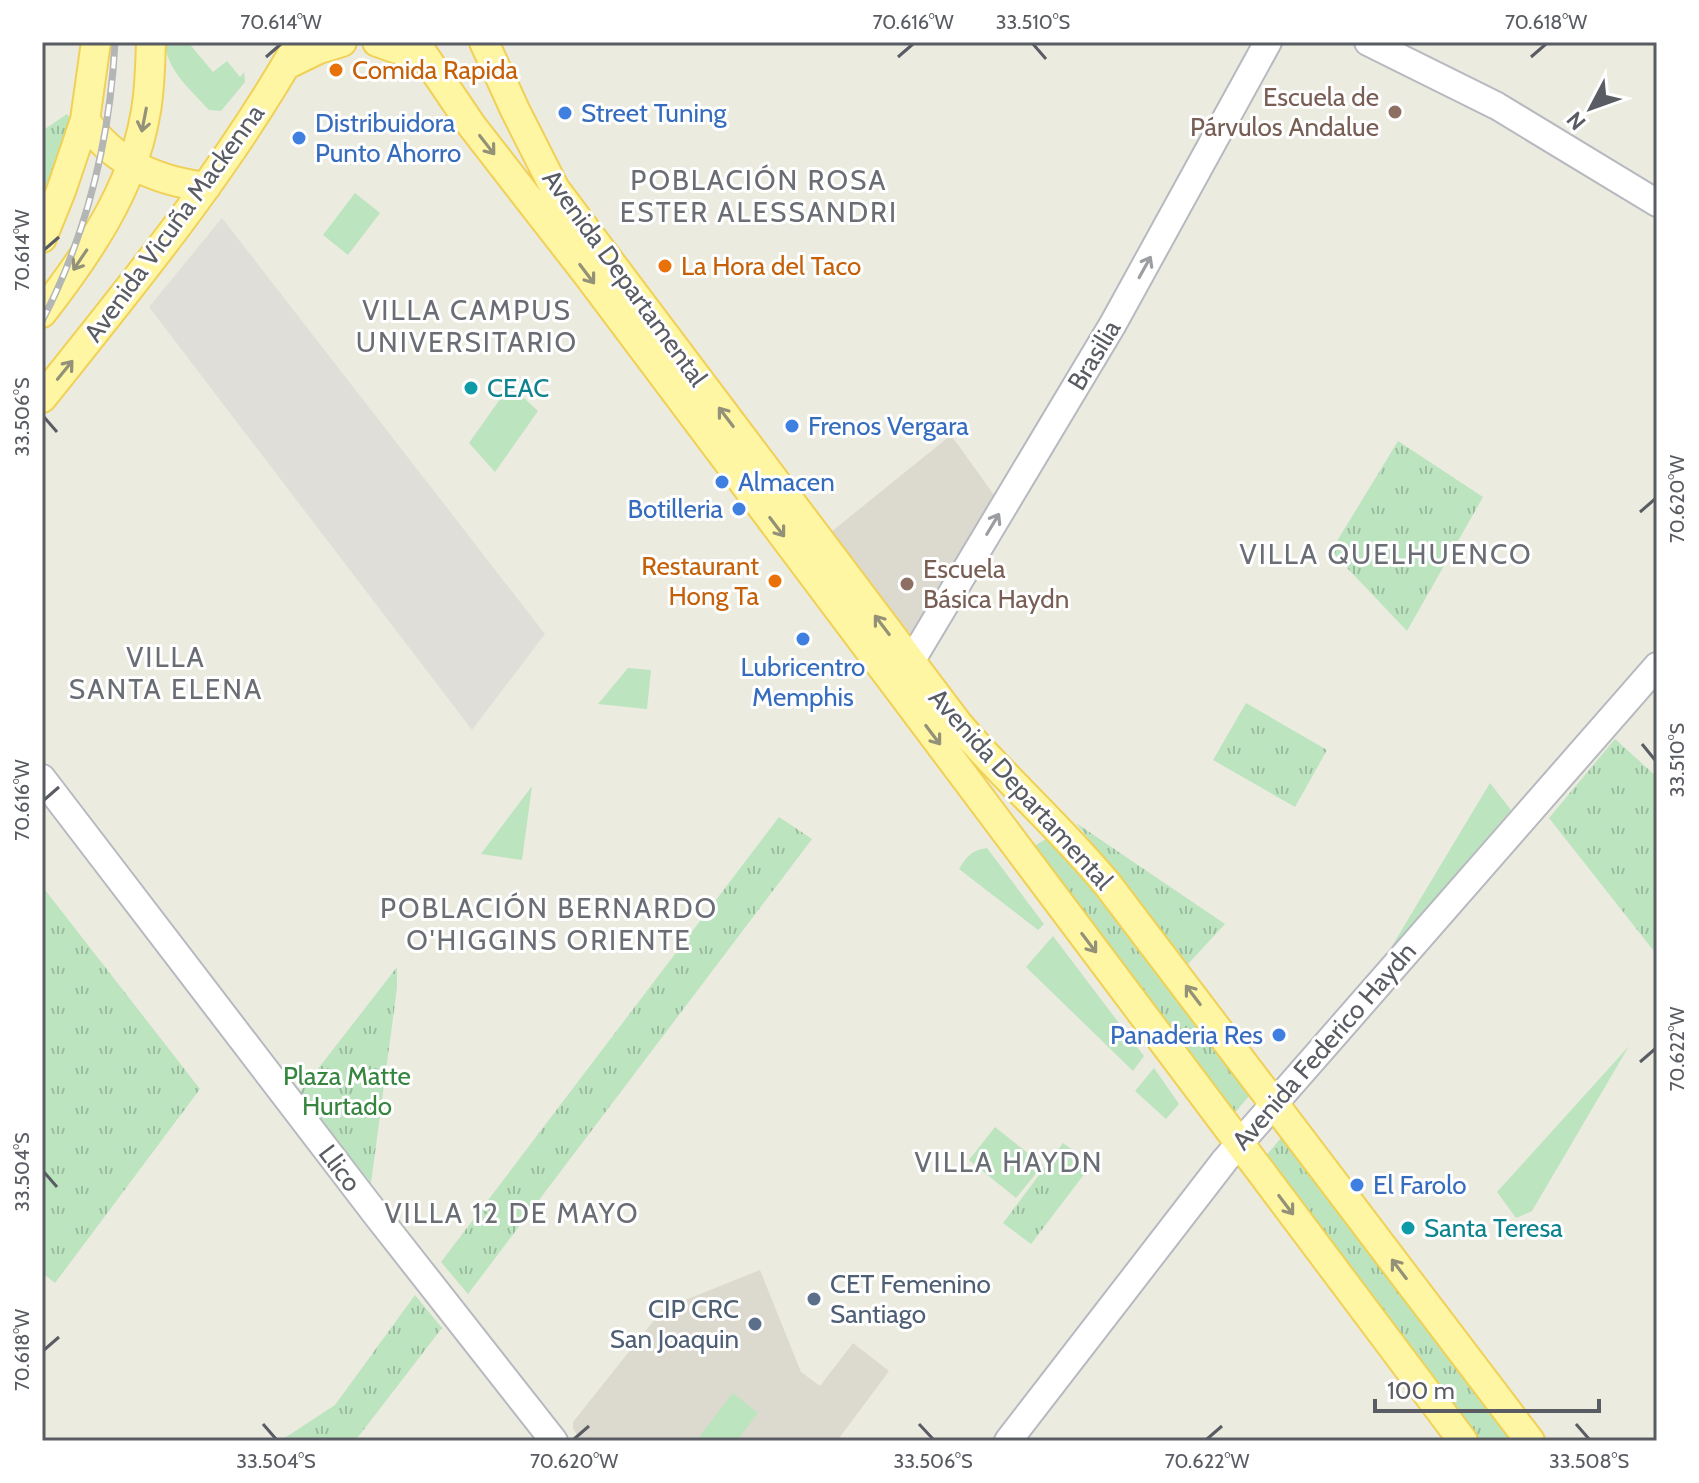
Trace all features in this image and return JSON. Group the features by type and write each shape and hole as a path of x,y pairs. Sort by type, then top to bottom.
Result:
{"main road":[{"path":"42,238 85,120 96,42"},
{"name":"Avenida Vicuña Mackenna","path":"42,313 102,225 132,165 147,106 151,42"},
{"path":"292,54 342,42"},
{"path":"377,42 420,50"},
{"name":"Avenida Departamental","path":"484,42 555,189 910,663 982,752 1071,841 1108,885 1530,1441"},
{"name":"Avenida Departamental","path":"420,50 472,126 578,261 1463,1441"},
{"name":"Avenida Vicuña Mackenna","path":"42,398 206,187 292,54"},
{"path":"85,120 101,142 132,165 169,181 206,187"}],"street":[{"name":"Brasilia","path":"910,663 1113,324 1268,42"},
{"path":"1368,42 1497,106 1657,203"},
{"name":"Avenida Federico Haydn","path":"1008,1441 1239,1143 1657,666"},
{"name":"Llico","path":"42,778 554,1441"}],"shaded area":[{"path":"222,218 545,634 472,730 149,307"},
{"name":"Escuela Básica Haydn","path":"951,435 994,495 912,636 831,532"},
{"path":"760,1270 801,1372 820,1386 853,1343 889,1371 837,1441 582,1441 573,1429 573,1422 663,1309"}],"green space":[{"path":"165,42 188,42 213,72 227,61 240,77 244,72 245,82 221,111 209,110 175,71"},
{"path":"67,114 75,124 42,212 42,131"},
{"path":"355,193 380,213 348,255 323,235"},
{"path":"510,385 538,411 495,472 469,443"},
{"path":"1398,441 1483,497 1407,631 1331,551"},
{"path":"628,668 651,670 647,709 598,704"},
{"path":"1246,703 1327,750 1295,807 1213,760"},
{"path":"1615,739 1657,777 1657,955 1549,818"},
{"path":"1490,783 1511,810 1389,951"},
{"path":"532,786 522,860 481,854"},
{"path":"779,817 812,839 468,1294 441,1262"},
{"path":"1076,823 1225,924 1188,964"},
{"path":"1046,839 1090,884 1255,1089 1233,1115 1031,848"},
{"path":"987,848 1044,924 1038,930 959,869 970,854"},
{"path":"42,886 200,1089 55,1283 42,1273"},
{"path":"1053,936 1144,1056 1133,1071 1026,967"},
{"name":"Plaza Matte Hurtado","path":"397,967 397,988 371,1183 300,1092"},
{"path":"1629,1046 1532,1211 1516,1218 1497,1192"},
{"path":"1154,1068 1179,1104 1166,1119 1135,1091"},
{"path":"995,1127 1043,1165 1016,1198 969,1160"},
{"path":"1286,1132 1520,1441 1476,1441 1264,1158"},
{"path":"1063,1143 1092,1164 1031,1244 1003,1223"},
{"path":"415,1295 442,1328 355,1441 280,1441 335,1405"},
{"path":"733,1393 758,1413 737,1441 696,1441"}],"railway":[{"path":"42,321 72,254 94,185 108,114 115,42"}],"place":[{"name":"Comida Rapida","path":"336,70"},
{"name":"Escuela de Párvulos Andalue","path":"1395,112"},
{"name":"Street Tuning","path":"565,113"},
{"name":"Distribuidora Punto Ahorro","path":"299,138"},
{"name":"La Hora del Taco","path":"665,266"},
{"name":"CEAC","path":"471,388"},
{"name":"Frenos Vergara","path":"792,426"},
{"name":"Almacen","path":"722,482"},
{"name":"Botilleria","path":"739,509"},
{"name":"Restaurant Hong Ta","path":"775,581"},
{"name":"Escuela Básica Haydn","path":"907,584"},
{"name":"Lubricentro Memphis","path":"803,639"},
{"name":"Panaderia Res","path":"1279,1035"},
{"name":"El Farolo","path":"1357,1185"},
{"name":"Santa Teresa","path":"1408,1228"},
{"name":"CET Femenino Santiago","path":"814,1299"},
{"name":"CIP CRC San Joaquin","path":"755,1324"}],"district":[{"name":"POBLACIÓN ROSA ESTER ALESSANDRI","path":"759,196"},
{"name":"VILLA CAMPUS UNIVERSITARIO","path":"467,326"},
{"name":"VILLA QUELHUENCO","path":"1386,554"},
{"name":"VILLA SANTA ELENA","path":"166,673"},
{"name":"POBLACIÓN BERNARDO O'HIGGINS ORIENTE","path":"549,924"},
{"name":"VILLA HAYDN","path":"1009,1162"},
{"name":"VILLA 12 DE MAYO","path":"512,1213"}]}
